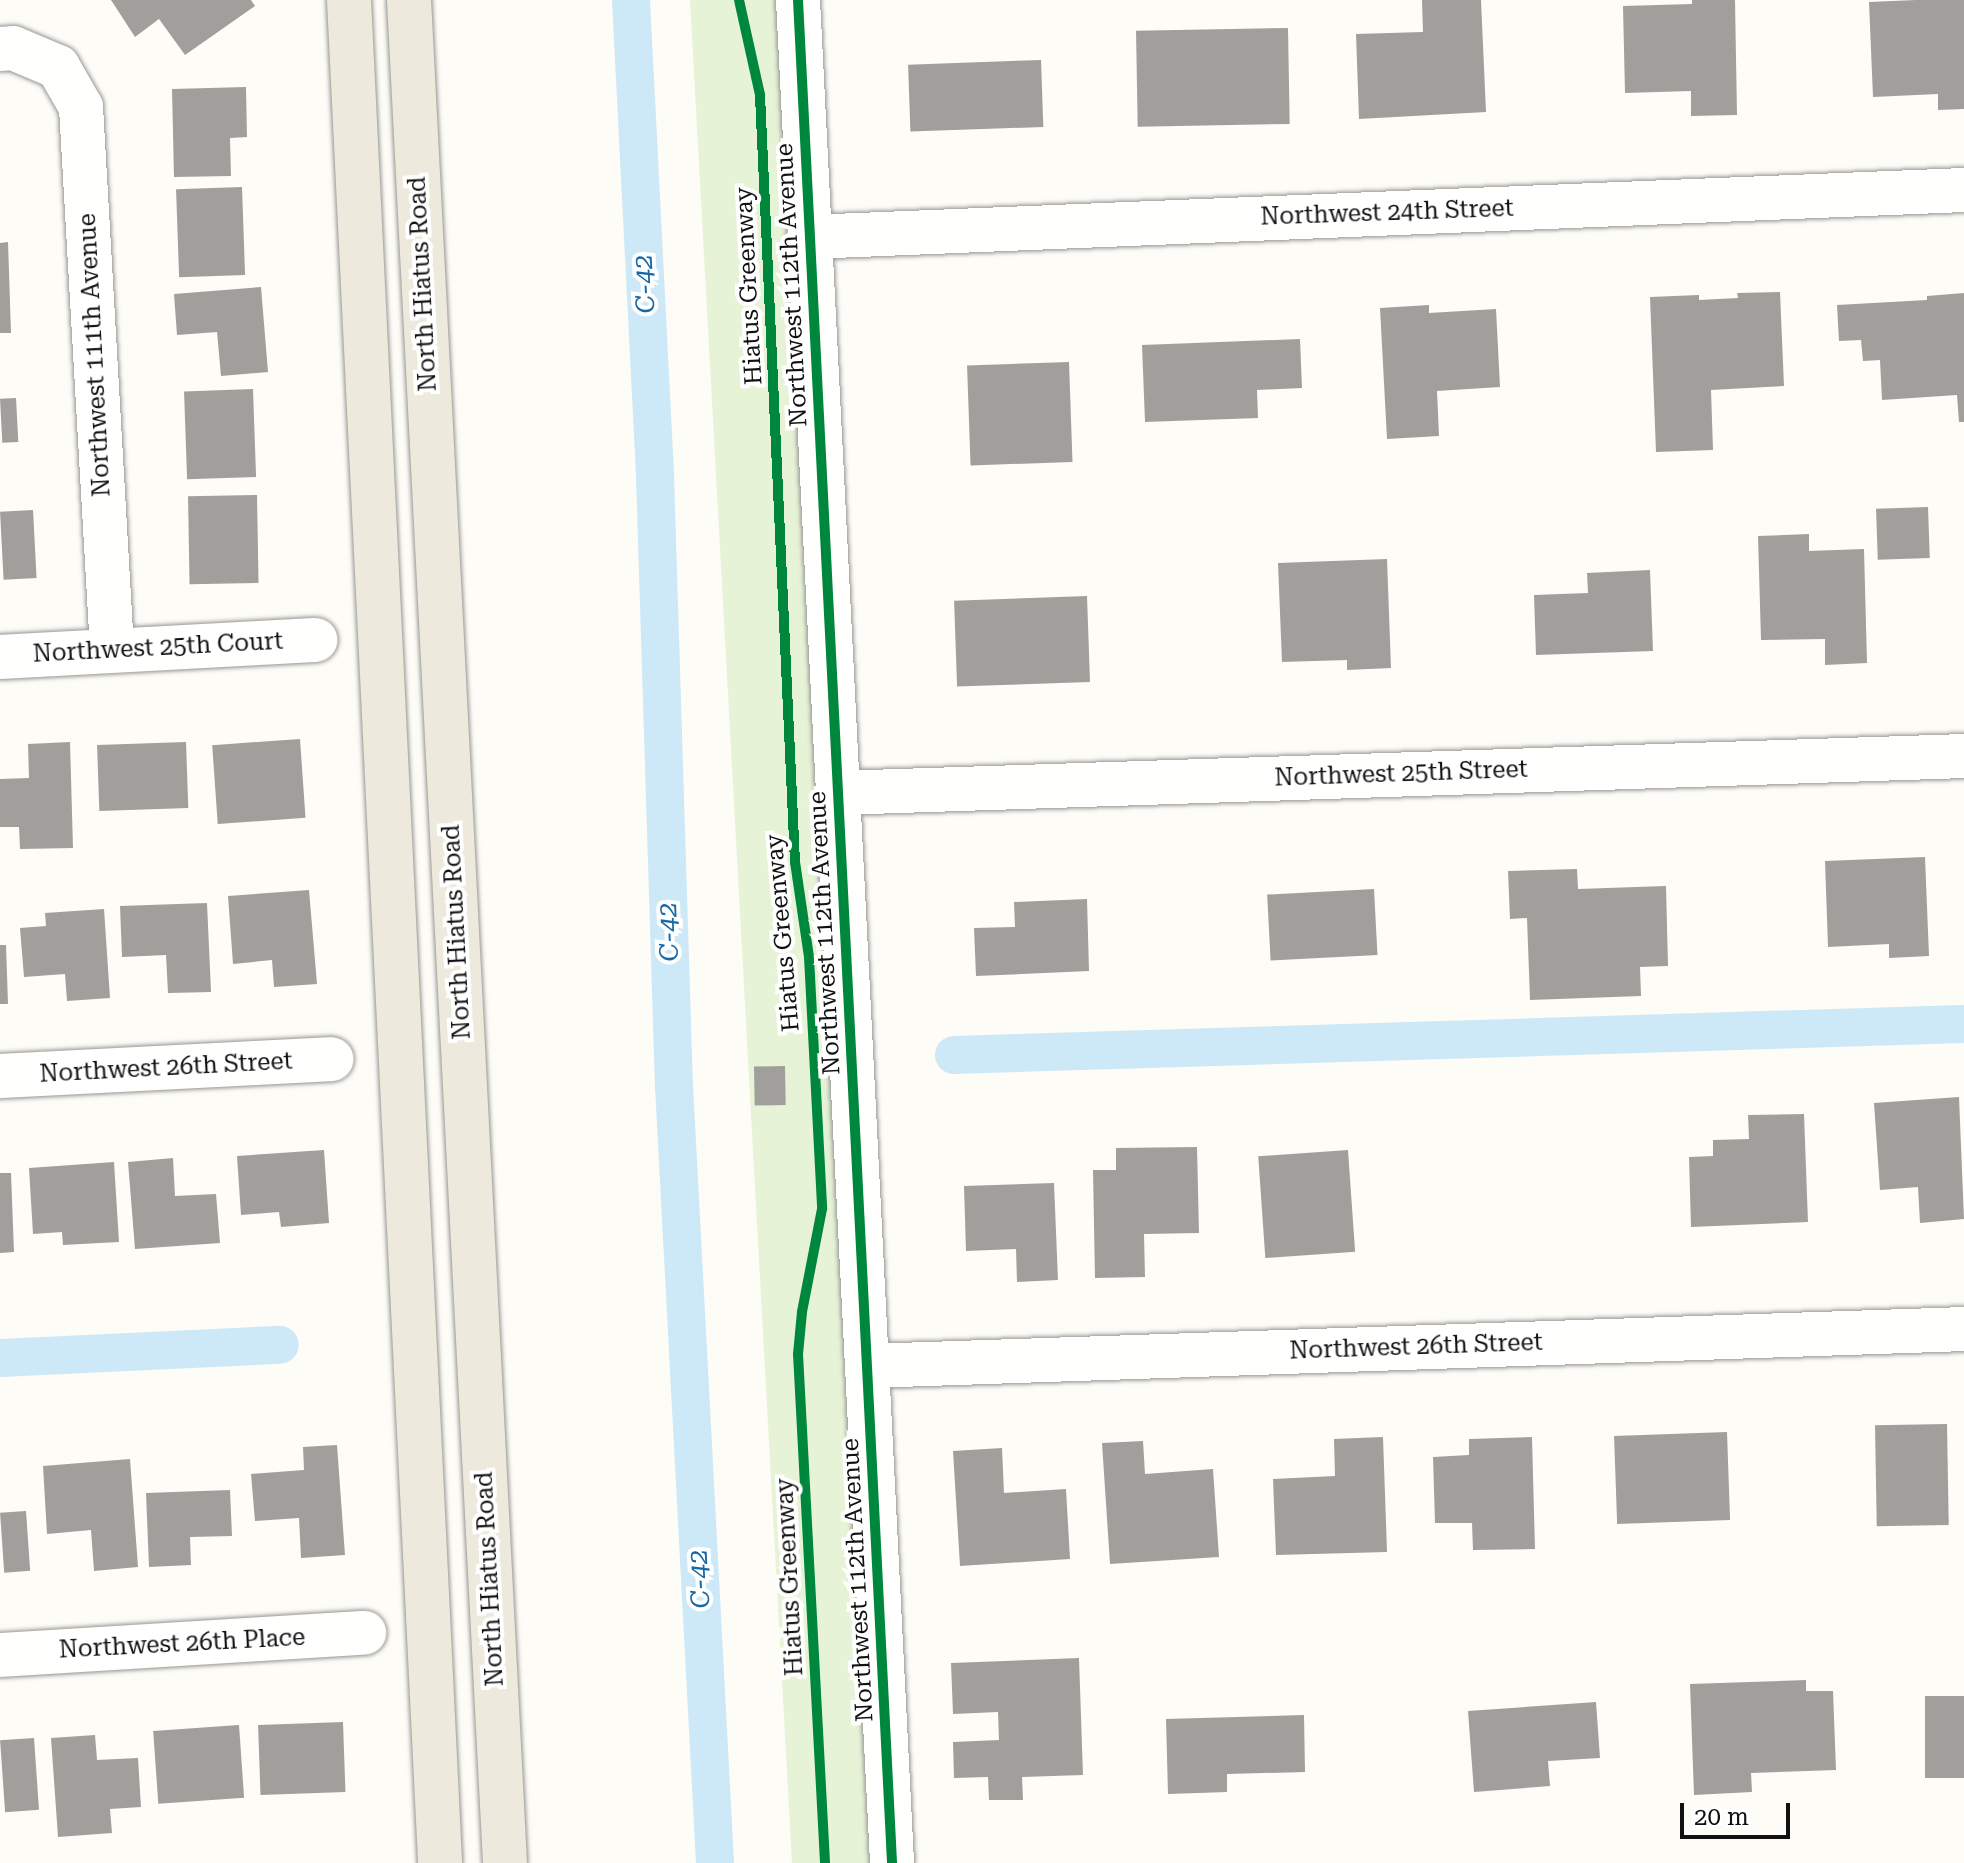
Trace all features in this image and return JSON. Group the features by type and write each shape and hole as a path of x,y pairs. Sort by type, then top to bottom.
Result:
{"main road":[{"path":"349,0 440,1863"},
{"name":"North Hiatus Road","path":"409,0 505,1863"}],"street":[{"name":"Northwest 112th Avenue","path":"798,0 892,1863"},
{"name":"Northwest 111th Avenue","path":"0,49 13,48 58,67 81,107 112,650"},
{"name":"Northwest 24th Street","path":"809,237 1964,190"},
{"name":"Northwest 25th Court","path":"0,657 316,640"},
{"name":"Northwest 25th Street","path":"838,793 1964,756"},
{"name":"Northwest 26th Street","path":"0,1076 332,1059"},
{"name":"Northwest 26th Street","path":"868,1366 1964,1329"},
{"name":"Northwest 26th Place","path":"0,1655 364,1633"}],"green space":[{"path":"690,0 783,0 872,1863 792,1863"}],"building":[{"path":"111,0 251,0 255,6 185,55 159,19 135,37"},
{"path":"1422,0 1481,0 1486,112 1359,119 1356,34 1423,32"},
{"path":"1692,0 1735,0 1737,115 1691,116 1691,91 1625,93 1623,6 1692,4"},
{"path":"1964,0 1964,109 1938,110 1938,94 1873,97 1869,2"},
{"path":"1288,28 1290,124 1138,127 1136,31"},
{"path":"1041,60 1043,127 910,132 908,65"},
{"path":"246,87 247,137 230,138 231,176 174,177 172,89"},
{"path":"242,187 245,275 179,277 176,189"},
{"path":"8,242 11,333 0,333 0,243"},
{"path":"261,287 268,372 221,376 217,332 177,335 174,294"},
{"path":"1780,292 1784,386 1711,390 1713,450 1656,452 1650,297 1699,295 1699,300 1738,298 1737,293"},
{"path":"1964,293 1964,422 1959,422 1957,395 1882,400 1880,360 1863,361 1861,340 1839,341 1837,305 1927,300 1927,296"},
{"path":"1429,305 1429,313 1496,309 1500,387 1437,391 1439,436 1387,439 1380,308"},
{"path":"1300,339 1302,388 1257,390 1258,418 1145,422 1142,345"},
{"path":"1069,362 1072,462 971,465 967,366"},
{"path":"253,389 256,477 187,479 184,391"},
{"path":"16,398 18,442 2,443 0,399"},
{"path":"257,495 259,583 190,584 188,496"},
{"path":"1928,507 1930,558 1878,560 1876,509"},
{"path":"33,510 37,578 4,580 0,512"},
{"path":"1809,534 1809,551 1864,549 1867,663 1825,665 1825,639 1761,640 1758,536"},
{"path":"1387,559 1391,668 1347,670 1347,660 1282,662 1278,563"},
{"path":"1650,570 1653,651 1536,655 1534,595 1588,593 1587,573"},
{"path":"1087,596 1090,682 957,687 954,601"},
{"path":"300,739 306,818 218,824 212,745"},
{"path":"70,742 73,848 20,849 19,827 0,827 0,779 29,778 28,744"},
{"path":"186,742 188,808 99,811 97,745"},
{"path":"1925,857 1929,956 1889,958 1889,944 1828,947 1825,861"},
{"path":"1577,869 1578,889 1666,886 1668,966 1640,967 1641,996 1530,1000 1527,918 1510,919 1508,871"},
{"path":"1374,889 1377,955 1271,961 1267,895"},
{"path":"309,890 317,984 274,987 272,960 233,964 228,896"},
{"path":"1087,899 1089,971 976,976 974,928 1015,927 1014,902"},
{"path":"207,903 211,992 168,993 166,955 122,957 120,906"},
{"path":"104,909 110,998 67,1001 65,974 24,977 20,928 46,926 45,913"},
{"path":"0,945 6,945 8,1004 0,1004"},
{"path":"785,1066 786,1105 755,1106 754,1067"},
{"path":"1959,1097 1964,1219 1920,1223 1918,1187 1880,1190 1874,1103"},
{"path":"1804,1114 1808,1222 1691,1227 1689,1157 1713,1156 1713,1140 1749,1139 1748,1115"},
{"path":"1197,1147 1199,1233 1144,1234 1145,1277 1095,1278 1093,1170 1116,1170 1116,1148"},
{"path":"324,1150 329,1223 281,1227 279,1212 241,1215 237,1156"},
{"path":"1348,1150 1355,1252 1265,1258 1258,1156"},
{"path":"173,1158 175,1196 216,1194 220,1243 135,1249 128,1162"},
{"path":"114,1162 119,1242 63,1245 62,1232 33,1234 29,1168"},
{"path":"0,1173 11,1173 14,1252 0,1253"},
{"path":"1054,1183 1058,1280 1017,1282 1016,1249 966,1251 964,1186"},
{"path":"1947,1424 1949,1525 1877,1526 1875,1425"},
{"path":"1727,1432 1730,1520 1617,1524 1614,1436"},
{"path":"1383,1437 1387,1552 1276,1555 1273,1479 1335,1476 1334,1439"},
{"path":"1532,1437 1535,1549 1473,1550 1472,1523 1435,1523 1433,1457 1469,1455 1469,1439"},
{"path":"1143,1441 1145,1474 1213,1469 1219,1557 1110,1564 1102,1443"},
{"path":"337,1445 345,1555 301,1558 299,1518 255,1521 251,1474 304,1470 303,1447"},
{"path":"1002,1448 1004,1493 1066,1489 1070,1559 960,1566 953,1451"},
{"path":"130,1459 138,1567 94,1571 91,1530 47,1534 43,1466"},
{"path":"230,1490 232,1536 190,1537 191,1565 149,1567 146,1493"},
{"path":"26,1511 30,1571 4,1573 0,1513"},
{"path":"1079,1658 1083,1775 1022,1777 1023,1800 989,1800 988,1777 954,1778 953,1742 999,1740 998,1712 953,1714 951,1663"},
{"path":"1806,1680 1806,1691 1833,1691 1836,1770 1751,1773 1752,1792 1694,1795 1690,1684"},
{"path":"1925,1696 1964,1696 1964,1778 1925,1778"},
{"path":"1596,1702 1600,1758 1548,1761 1550,1786 1474,1792 1468,1711"},
{"path":"1304,1715 1305,1772 1227,1774 1227,1792 1168,1794 1166,1719"},
{"path":"343,1722 345,1792 260,1795 258,1725"},
{"path":"239,1725 244,1798 158,1804 153,1731"},
{"path":"95,1735 97,1760 138,1758 141,1807 110,1809 112,1833 58,1837 51,1738"},
{"path":"34,1738 39,1810 5,1812 0,1740"}],"waterway":[{"name":"C-42","path":"631,0 655,476 674,1086 715,1863"},
{"path":"954,1055 1964,1024"},
{"path":"0,1358 280,1345"}],"cycle path":[{"name":"Hiatus Greenway","path":"739,0 760,95 795,862 809,957 822,1209 802,1312 798,1354 825,1863"},
{"path":"798,0 892,1863"}]}
